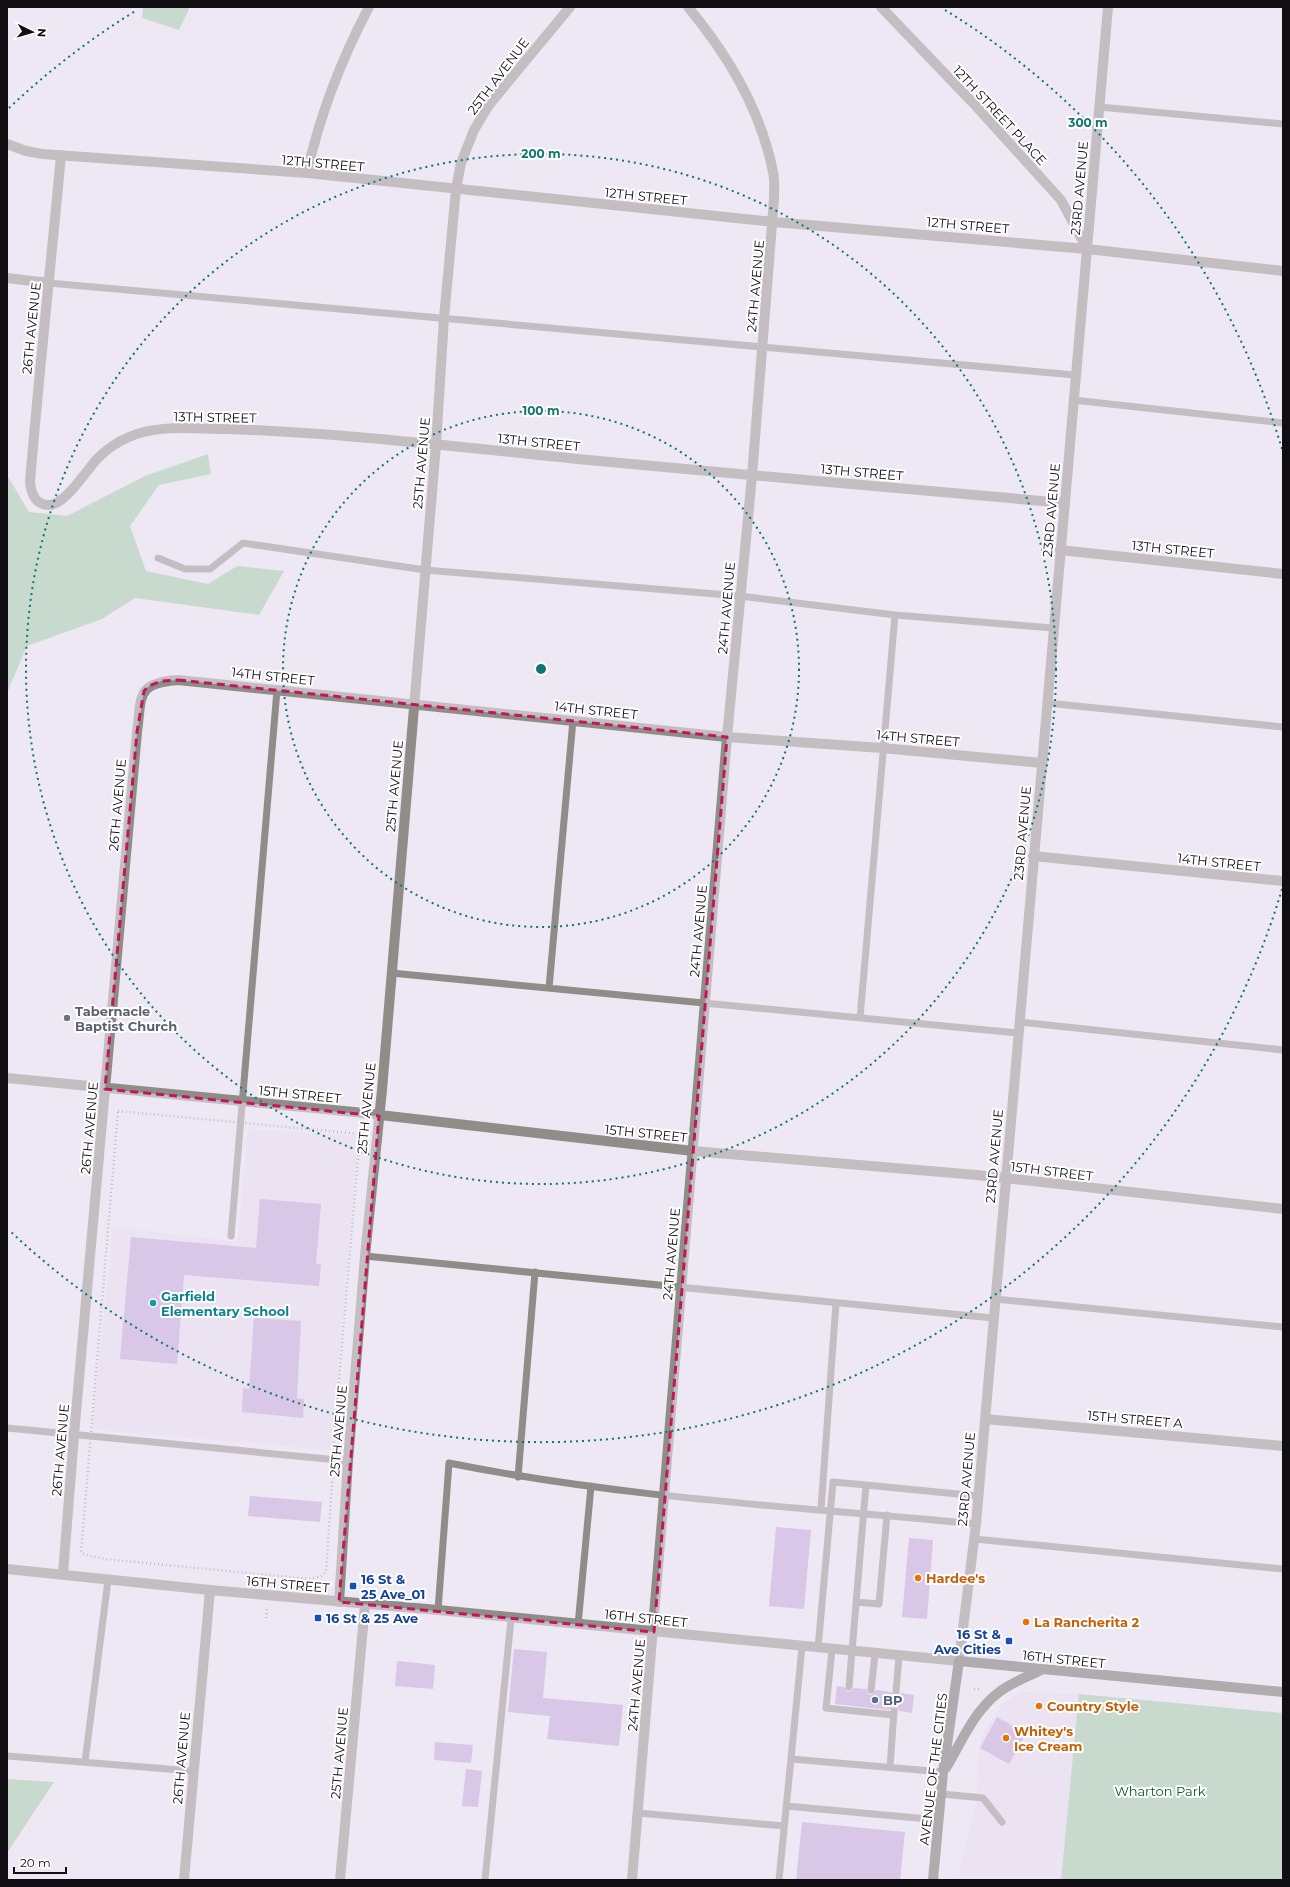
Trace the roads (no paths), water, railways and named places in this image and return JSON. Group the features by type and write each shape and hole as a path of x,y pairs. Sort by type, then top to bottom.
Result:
{"main road":[{"name":"16TH STREET","path":"959,1661 1283,1692"},
{"name":"AVENUE OF THE CITIES","path":"933,1880 944,1772 959,1661"},
{"path":"944,1772 979,1712 987,1703 998,1692 1041,1670"}],"street":[{"path":"307,174 327,98 354,36 369,7"},
{"name":"25TH AVENUE","path":"339,1602 348,1461 436,445 444,318 456,189 461,163 474,130 489,105 570,7"},
{"name":"24TH AVENUE","path":"632,1880 654,1632 727,737 774,222 773,173 761,129 752,105 720,47 688,7"},
{"name":"12TH STREET PLACE","path":"881,7 974,104 1061,200 1087,249"},
{"name":"23RD AVENUE","path":"959,1661 976,1524 1108,7"},
{"name":"12TH STREET","path":"7,144 26,151 307,174 774,222 1087,249 1283,271"},
{"name":"26TH AVENUE","path":"39,502 32,494 30,482 40,354 49,283 61,154"},
{"path":"7,278 49,283"},
{"name":"13TH STREET","path":"39,502 47,506 64,498 99,457 115,444 133,435 152,430 179,428 258,430 436,445 752,476 1065,503"},
{"name":"13TH STREET","path":"1060,550 1283,574"},
{"name":"14TH STREET","path":"149,686 161,681 178,680 727,737 882,748 1042,763"},
{"name":"26TH AVENUE","path":"63,1574 74,1435 137,732 144,691 149,686"},
{"name":"14TH STREET","path":"1033,856 1283,881"},
{"name":"15TH STREET","path":"7,1078 379,1116 693,1151 1005,1178 1283,1210"},
{"name":"15TH STREET A","path":"985,1419 1283,1446"},
{"name":"16TH STREET","path":"7,1569 365,1605 438,1610 511,1619 959,1661"},
{"name":"26TH AVENUE","path":"184,1880 210,1590"},
{"name":"25TH AVENUE","path":"340,1880 365,1605"}],"lane":[{"path":"1099,108 1283,124"},
{"path":"49,283 1075,375"},
{"path":"1073,400 1283,423"},
{"path":"158,558 185,569 210,569 243,543 425,570 740,596 895,615 1053,628"},
{"path":"860,1018 882,748 895,615"},
{"path":"231,1236 277,690"},
{"path":"1047,703 1283,728"},
{"path":"548,988 572,720"},
{"path":"391,973 1018,1033"},
{"path":"1019,1022 1283,1050"},
{"path":"365,1256 994,1318"},
{"path":"518,1477 535,1272"},
{"path":"995,1299 1283,1327"},
{"path":"821,1509 836,1303"},
{"path":"7,1428 348,1461"},
{"path":"438,1610 449,1463 518,1477 664,1495 976,1524"},
{"path":"818,1648 833,1482 978,1496"},
{"path":"849,1687 866,1485"},
{"path":"578,1625 591,1486"},
{"path":"856,1602 879,1604 887,1515"},
{"path":"974,1540 1283,1569"},
{"path":"85,1762 108,1580"},
{"path":"486,1880 511,1619"},
{"path":"779,1880 802,1647"},
{"path":"832,1650 826,1708 847,1708 894,1713 890,1767"},
{"path":"871,1690 875,1654"},
{"path":"896,1692 899,1656"},
{"path":"7,1756 193,1771"},
{"path":"791,1759 944,1772"},
{"path":"942,1794 982,1798 1002,1822"},
{"path":"786,1806 939,1820"},
{"path":"638,1813 784,1826"}],"place":[{"name":"Tabernacle Baptist Church","path":"67,1018"},
{"name":"Garfield Elementary School","path":"153,1303"},
{"name":"Hardee's","path":"918,1578"},
{"name":"16 St & 25 Ave_01","path":"353,1586"},
{"name":"16 St & 25 Ave","path":"318,1618"},
{"name":"La Rancherita 2","path":"1026,1622"},
{"name":"16 St & Ave Cities","path":"1009,1641"},
{"name":"BP","path":"875,1700"},
{"name":"Country Style","path":"1039,1706"},
{"name":"Whitey's Ice Cream","path":"1006,1738"}],"park label":[{"name":"Wharton Park","path":"1160,1791"}]}
